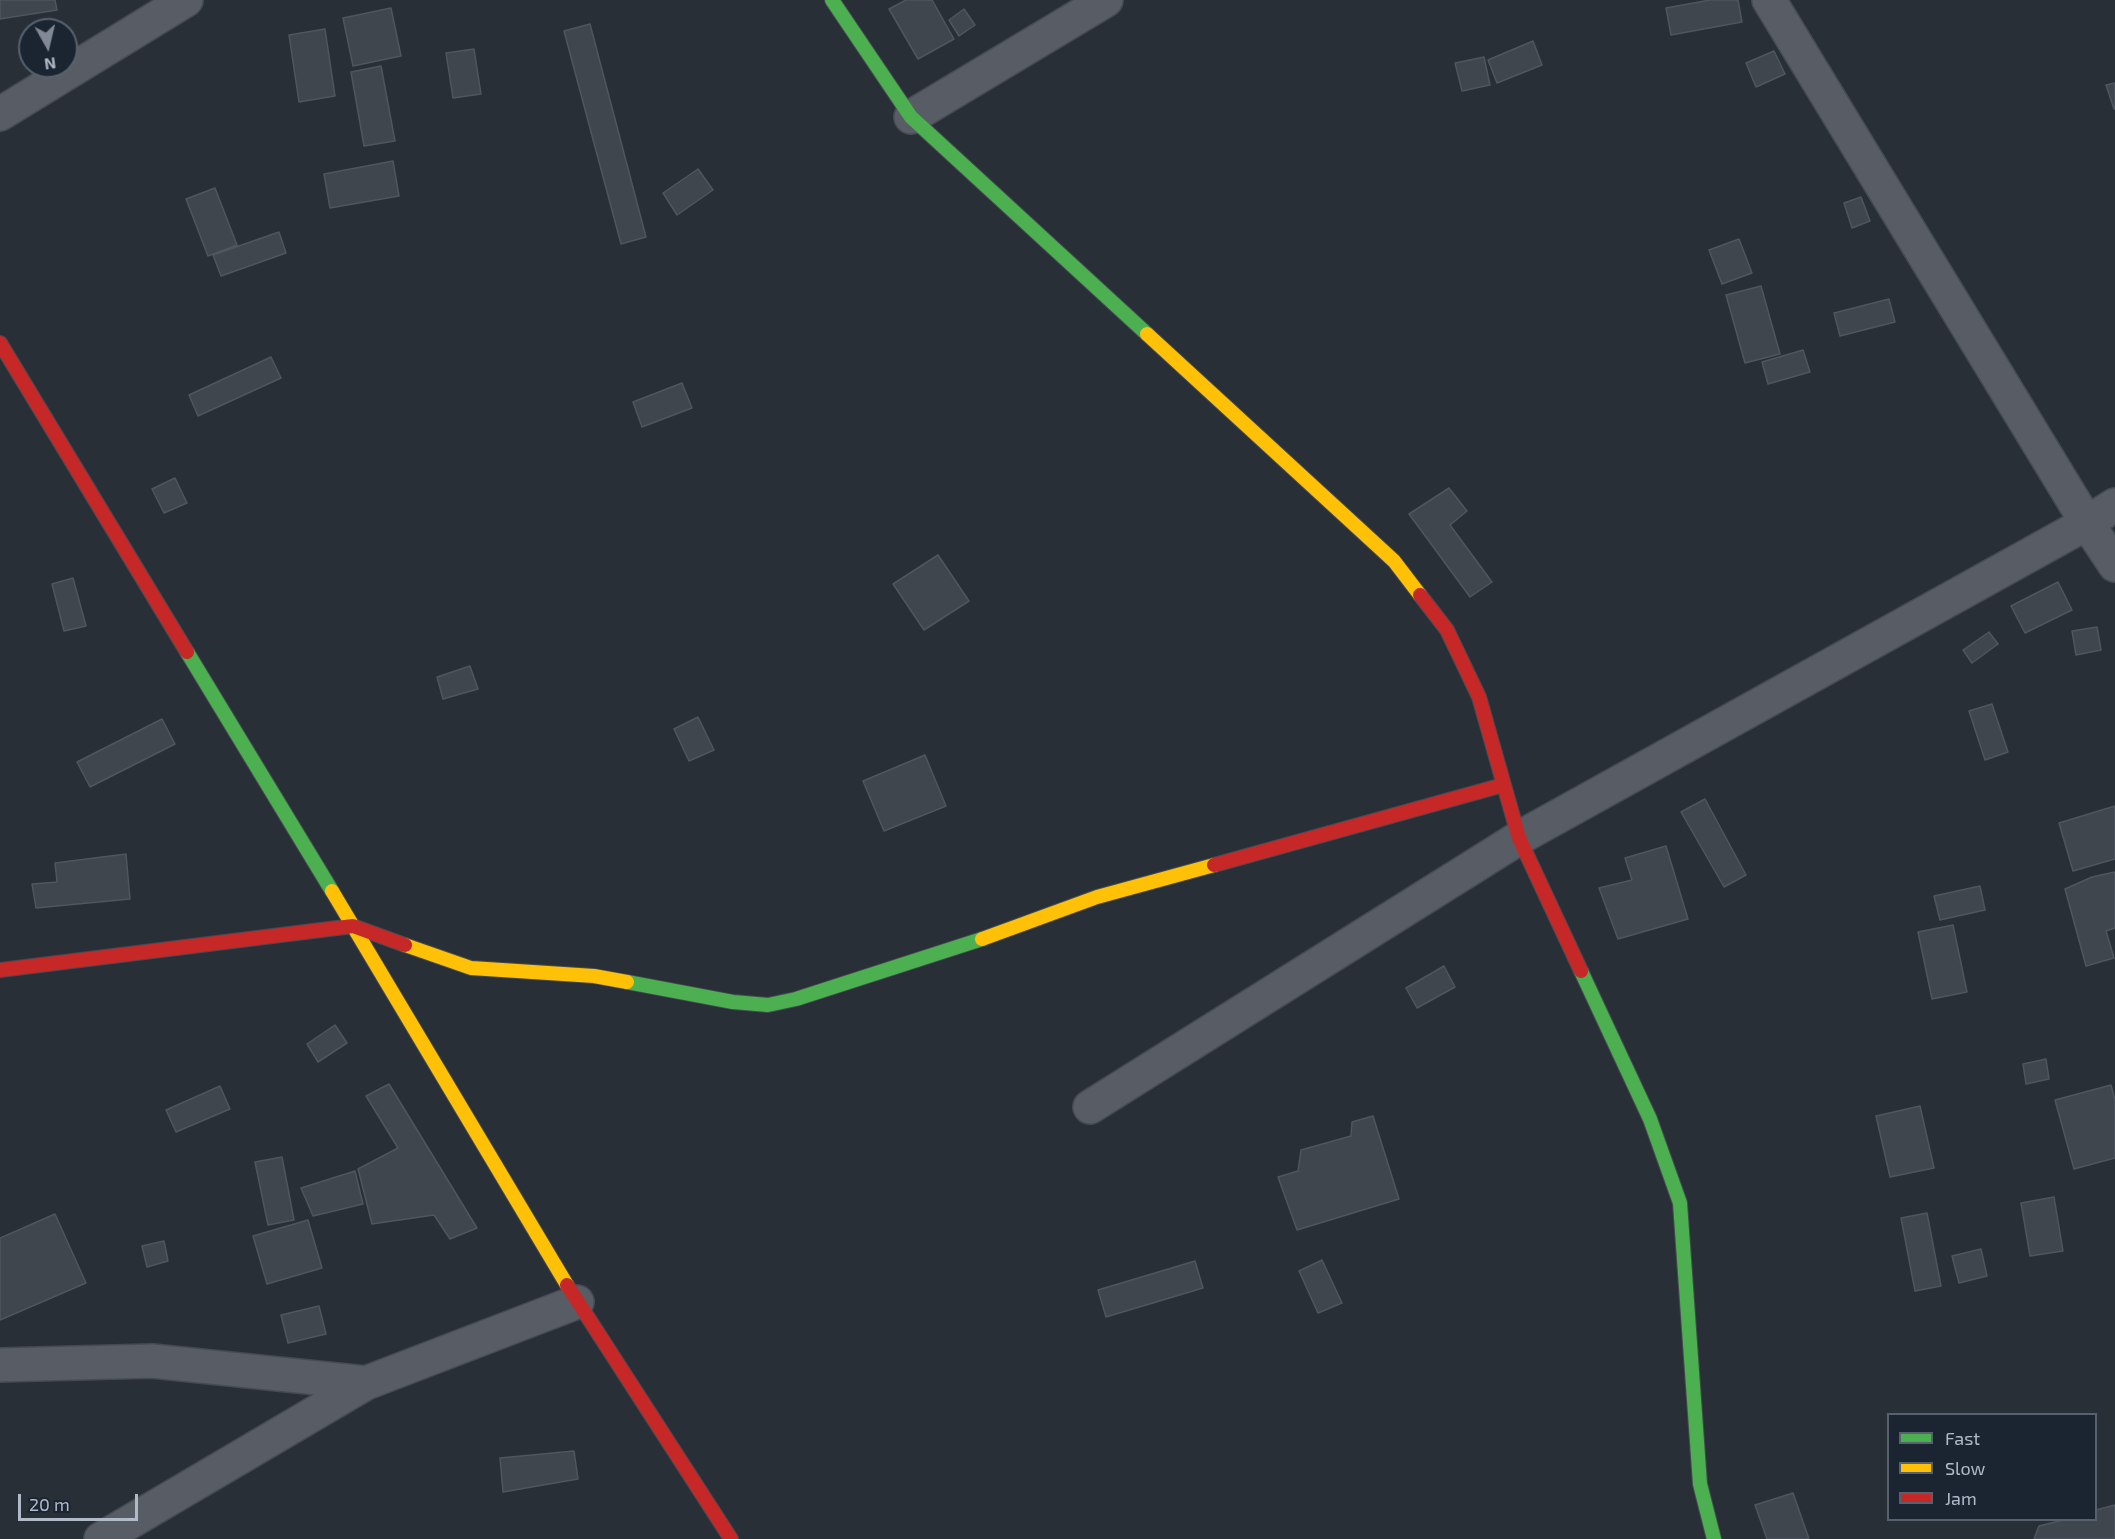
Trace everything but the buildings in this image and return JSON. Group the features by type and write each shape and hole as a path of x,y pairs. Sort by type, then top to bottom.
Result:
{"street":[{"path":"0,114 186,0"},
{"path":"832,0 911,117 1394,561 1447,630 1479,697 1519,838 1650,1119 1680,1203 1700,1484 1714,1539"},
{"path":"911,117 1106,0"},
{"path":"1769,0 2115,566"},
{"path":"0,343 353,926 577,1302 731,1539"},
{"path":"1090,1107 1519,838 2087,523 2115,505"},
{"path":"0,970 353,926 471,968 594,976 733,1002 768,1005 796,999 939,954 1096,897 1503,786"},
{"path":"101,1539 366,1383 577,1302"},
{"path":"0,1365 152,1362 366,1383"}],"traffic: fast":[{"path":"832,0 911,117 1147,334"},
{"path":"187,652 332,891"},
{"path":"627,982 733,1002 768,1005 796,999 982,939"},
{"path":"1581,971 1650,1119 1680,1203 1700,1484 1714,1539"}],"traffic: slow":[{"path":"1147,334 1394,561 1420,595"},
{"path":"982,939 1097,897 1214,865"},
{"path":"332,891 567,1285"},
{"path":"405,945 471,968 594,976 627,982"}],"traffic: jam":[{"path":"0,343 187,652"},
{"path":"1420,595 1447,630 1479,697 1519,838 1581,971"},
{"path":"1214,865 1503,785"},
{"path":"0,970 353,926 405,945"},
{"path":"567,1285 731,1539"}]}
